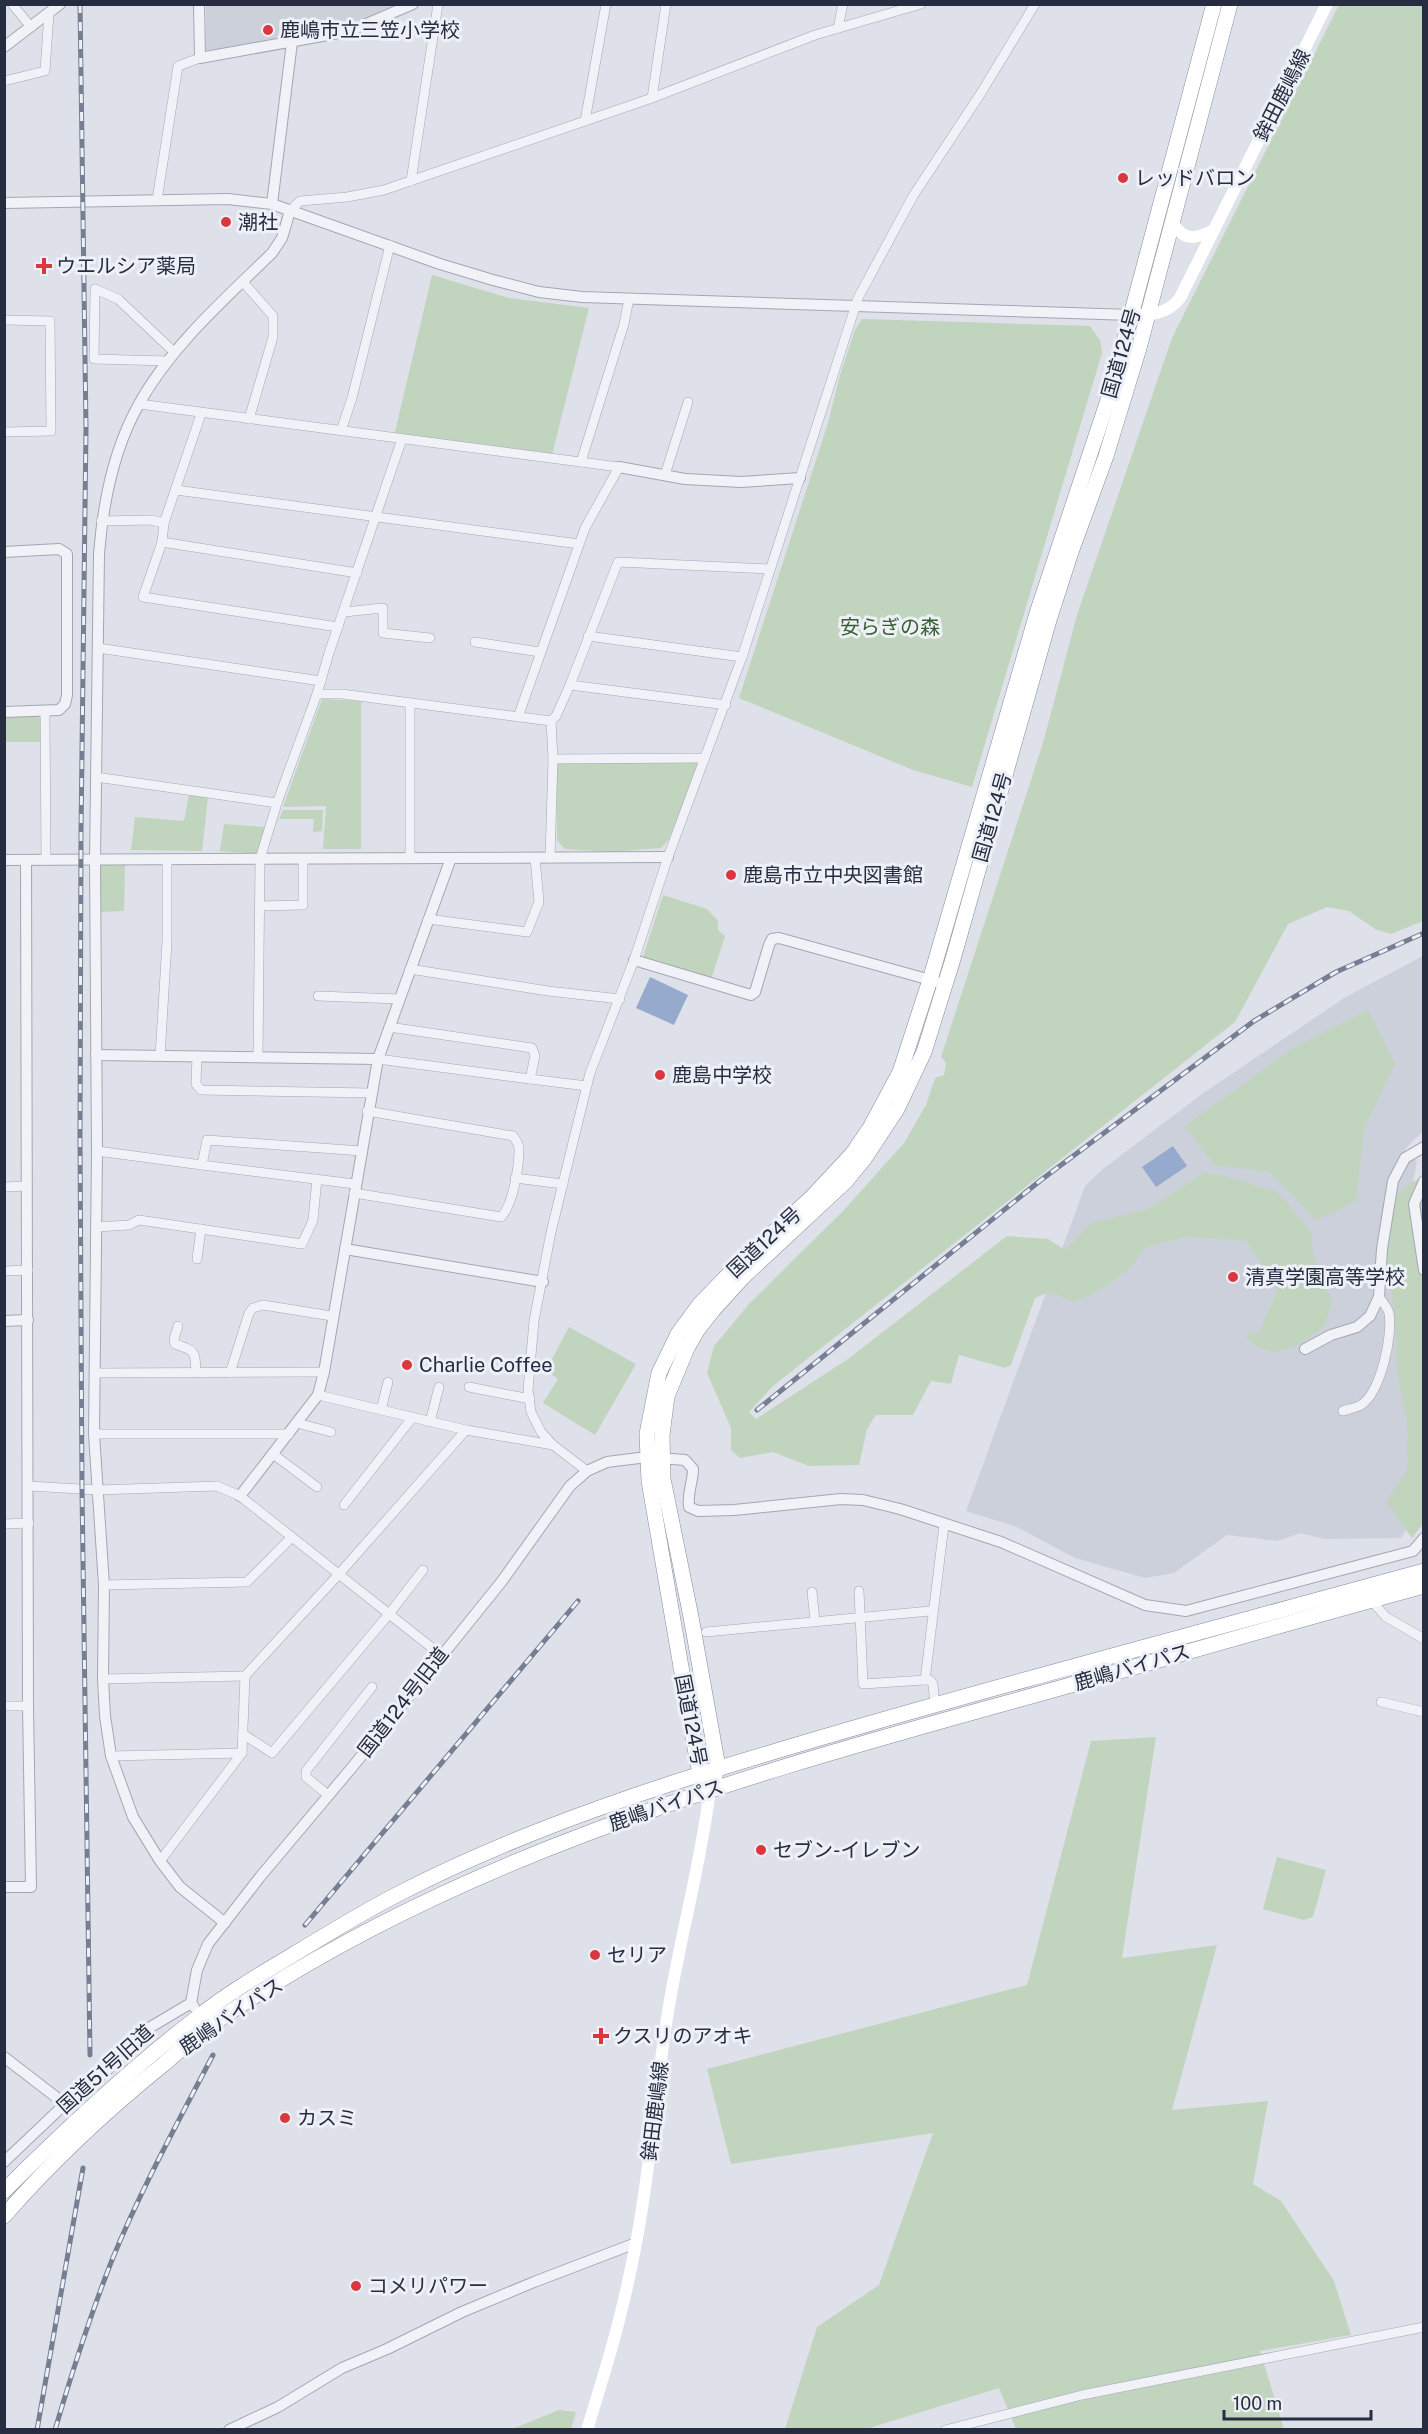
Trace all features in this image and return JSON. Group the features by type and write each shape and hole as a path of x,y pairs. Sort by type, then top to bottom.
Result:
{"highway":[{"name":"国道124号","path":"710,1789 700,1773 653,1515 654,1457 667,1396 675,1374 698,1329 731,1289 846,1181 881,1136 924,1052 938,982 1038,610 1104,413 1214,4"},
{"name":"国道124号","path":"938,982 1049,620 1106,456 1148,315 1230,4"},
{"name":"国道124号","path":"654,1457 691,1617 718,1767 710,1789"},
{"name":"鹿嶋バイパス","path":"4,2191 61,2134 132,2070 201,2014 347,1922 444,1871 594,1810 718,1767 1424,1571"},
{"name":"鹿嶋バイパス","path":"4,2216 28,2188 143,2080 201,2014 461,1884 547,1847 710,1789 879,1738 1424,1586"}],"main road":[{"name":"鉾田鹿嶋線","path":"1132,315 1148,315 1166,311 1176,304 1328,4"},
{"path":"1172,222 1179,232 1186,236 1201,236 1214,230"},
{"name":"鉾田鹿嶋線","path":"587,2430 612,2347 636,2243 647,2177 667,2014 697,1869 710,1789"}],"street":[{"path":"12,4 31,27"},
{"path":"4,47 60,4"},
{"path":"199,4 200,58"},
{"path":"157,200 178,66 200,58 350,31 413,4"},
{"path":"411,181 438,4"},
{"path":"585,121 606,4"},
{"path":"652,98 666,4"},
{"path":"838,28 843,4"},
{"path":"225,1923 180,1887 160,1861 134,1817 111,1756 103,1679 104,1585 94,1434 97,1151 94,860 101,521 108,482 139,404 171,357 272,253 282,238 290,211 300,201 369,194 411,181 652,98 815,35 921,4"},
{"path":"587,1471 541,1432 534,1418 530,1399 534,1320 551,1232 587,1086 726,705 855,307 913,196 981,93 1035,4"},
{"path":"4,81 45,71 49,13"},
{"path":"272,204 292,42"},
{"path":"4,203 228,199 272,204 440,264 539,292 629,299 1132,315"},
{"path":"341,431 352,398 390,245"},
{"path":"243,282 273,316 273,337 249,419"},
{"path":"95,289 118,299 171,357 94,359 95,289"},
{"path":"581,462 624,324 629,299"},
{"path":"4,320 51,321 51,431 4,432"},
{"path":"665,475 688,402"},
{"path":"139,404 665,475 741,483 800,478"},
{"path":"201,414 164,523 162,542 143,597 338,627"},
{"path":"258,1057 260,859 277,803 317,694 402,440"},
{"path":"518,717 585,528 619,467"},
{"path":"176,490 579,544"},
{"path":"101,521 151,520 164,523"},
{"path":"162,542 357,573"},
{"path":"4,552 59,549 67,554 67,694 65,704 59,710 4,712"},
{"path":"550,858 553,759 551,721 556,716 570,685 618,562 770,569"},
{"path":"344,612 383,608 383,633 430,638"},
{"path":"588,636 742,657"},
{"path":"475,642 540,652"},
{"path":"98,648 321,681"},
{"path":"570,685 726,705"},
{"path":"317,694 342,694 551,721"},
{"path":"410,704 410,858"},
{"path":"45,711 46,860"},
{"path":"553,759 705,758"},
{"path":"96,777 277,803"},
{"path":"4,860 669,857"},
{"path":"240,1496 318,1395 324,1372 370,1093 378,1059 451,858"},
{"path":"428,919 527,932 539,902 534,858"},
{"path":"260,906 303,905 303,859"},
{"path":"4,1887 31,1887 28,1706 26,860"},
{"path":"160,1056 167,942 167,860"},
{"path":"634,960 751,995 755,992 769,945 772,939 779,938 938,982"},
{"path":"410,969 548,991 620,999"},
{"path":"318,996 399,999"},
{"path":"389,1027 532,1048 535,1056 530,1079"},
{"path":"96,1055 378,1059 587,1086"},
{"path":"197,1056 196,1084 201,1090 370,1093"},
{"path":"97,1151 317,1179 501,1217 508,1210 519,1146 513,1136 367,1111"},
{"path":"202,1165 207,1140 362,1151"},
{"path":"1305,1349 1331,1335 1357,1327 1370,1316 1379,1297 1382,1249 1393,1181 1405,1158 1424,1147"},
{"path":"515,1178 563,1184"},
{"path":"96,1227 129,1225 139,1220 302,1244 313,1220 317,1179"},
{"path":"1424,1181 1414,1204 1424,1270"},
{"path":"4,1187 26,1186"},
{"path":"197,1259 201,1229"},
{"path":"345,1249 543,1282"},
{"path":"4,1271 28,1270"},
{"path":"1343,1411 1361,1405 1370,1396 1386,1359 1389,1312 1379,1297"},
{"path":"230,1373 249,1313 253,1308 263,1305 332,1316"},
{"path":"4,1321 28,1320"},
{"path":"178,1326 174,1339 176,1344 193,1350 196,1373"},
{"path":"95,1373 324,1372"},
{"path":"381,1410 388,1383"},
{"path":"430,1422 439,1387"},
{"path":"469,1387 530,1399"},
{"path":"318,1395 466,1430 553,1444"},
{"path":"344,1505 412,1418"},
{"path":"297,1424 331,1432"},
{"path":"160,1861 242,1754 245,1676 466,1430"},
{"path":"94,1434 289,1434"},
{"path":"273,1454 317,1486"},
{"path":"654,1457 677,1458 690,1464 693,1469 693,1484 687,1493 689,1507 698,1511 734,1510 842,1499 863,1500 900,1509 1001,1542 1145,1605 1186,1611 1413,1551 1424,1538"},
{"name":"国道124号旧道","path":"201,2014 197,1970 208,1944 502,1581 570,1486 587,1471 607,1462 654,1457"},
{"path":"29,1486 97,1490 217,1486 240,1496 441,1655"},
{"path":"4,1524 29,1524"},
{"path":"925,1680 944,1525"},
{"path":"104,1585 247,1582 292,1537"},
{"path":"243,1734 272,1753 423,1570"},
{"path":"859,1591 863,1684 930,1680 933,1684 936,1705"},
{"path":"812,1592 815,1621"},
{"path":"1371,1600 1386,1617 1424,1639"},
{"path":"706,1632 930,1611"},
{"path":"103,1679 245,1676"},
{"path":"328,1795 306,1777 306,1771 372,1687"},
{"path":"1381,1702 1424,1712"},
{"path":"4,1706 28,1706"},
{"path":"111,1756 242,1754"},
{"name":"国道51号旧道","path":"4,2162 65,2104 104,2073 149,2028 201,2014"},
{"path":"4,2056 65,2104"},
{"path":"229,2430 278,2407 342,2368 387,2349 462,2312 636,2243"},
{"path":"945,2430 1082,2395 1424,2327"}],"shaded area":[{"name":"鹿嶋市立三笠小学校","path":"206,5 398,5 292,42 206,50"},
{"name":"清真学園高等学校","path":"1423,956 1423,1131 1404,1150 1417,1162 1409,1200 1424,1500 1401,1538 1324,1539 1301,1533 1278,1541 1227,1535 1174,1573 1145,1578 1075,1558 1017,1527 966,1511 1085,1186 1103,1169 1202,1094 1344,998"}],"green space":[{"path":"1339,5 1423,5 1423,921 1391,934 1375,929 1349,911 1327,907 1288,924 1235,1022 773,1386 749,1412 756,1419 848,1359 1007,1236 1048,1239 1065,1250 1091,1223 1150,1208 1204,1173 1225,1176 1278,1192 1312,1233 1313,1255 1332,1301 1324,1327 1297,1346 1275,1352 1259,1348 1246,1338 1249,1332 1258,1334 1277,1292 1272,1278 1245,1240 1185,1237 1146,1247 1131,1266 1089,1296 1074,1302 1050,1292 1035,1298 1011,1365 1005,1368 959,1355 951,1384 931,1381 913,1415 876,1415 867,1429 859,1465 809,1466 773,1452 740,1458 731,1450 731,1428 707,1373 714,1346 750,1303 844,1210 904,1143 926,1105 935,1078 944,1075 946,1063 941,1057 1043,743 1077,615 1172,338"},
{"path":"432,275 509,298 589,308 552,455 394,436"},
{"name":"安らぎの森","path":"862,319 1090,326 1100,340 1102,353 972,787 913,770 739,698 828,423 840,375 855,330"},
{"path":"322,699 361,701 361,849 323,849 326,806 283,807"},
{"path":"4,713 44,713 45,742 5,742"},
{"path":"700,761 669,839 661,848 611,852 565,849 557,840 556,763"},
{"path":"189,795 208,797 202,851 131,850 135,817 184,821"},
{"path":"283,810 323,810 322,831 313,832 314,819 279,819"},
{"path":"224,824 265,827 258,854 220,851"},
{"path":"103,863 125,863 124,911 99,912 99,867"},
{"path":"663,895 707,909 718,921 718,930 725,936 711,980 642,960"},
{"path":"1368,1010 1395,1064 1364,1129 1356,1201 1316,1220 1270,1172 1214,1165 1185,1126 1293,1048"},
{"path":"1423,1177 1424,1522 1412,1538 1386,1502 1407,1471 1408,1429 1397,1368 1395,1316 1380,1217 1387,1204 1398,1193"},
{"path":"569,1327 636,1364 595,1435 543,1403 558,1379 546,1370"},
{"path":"1156,1737 1122,1958 1217,1945 1172,2110 1268,2101 1253,2184 1281,2201 1334,2281 1351,2335 1260,2351 1284,2429 1016,2429 999,2388 866,2429 785,2429 817,2327 879,2285 933,2133 731,2164 707,2069 1027,1985 1091,1741"},
{"path":"1277,1857 1326,1870 1313,1917 1304,1920 1263,1909"},
{"path":"559,2410 576,2412 571,2429 512,2429"}],"water":[{"path":"650,977 688,995 674,1025 636,1008"},
{"path":"1173,1146 1187,1166 1156,1187 1142,1167"}],"railway":[{"path":"80,4 86,428 80,1138 82,1489 90,2055"},
{"path":"757,1410 1041,1180 1254,1021 1336,972 1424,933"},
{"path":"305,1925 578,1601"},
{"path":"55,2430 96,2302 112,2260 147,2182 213,2055"},
{"path":"37,2430 83,2168"}],"place":[{"name":"鹿嶋市立三笠小学校","path":"268,30"},
{"name":"レッドバロン","path":"1123,178"},
{"name":"潮社","path":"226,222"},
{"name":"ウエルシア薬局","path":"44,266"},
{"name":"鹿島市立中央図書館","path":"731,875"},
{"name":"鹿島中学校","path":"660,1075"},
{"name":"清真学園高等学校","path":"1233,1277"},
{"name":"Charlie Coffee","path":"407,1365"},
{"name":"セブン-イレブン","path":"761,1850"},
{"name":"セリア","path":"595,1955"},
{"name":"クスリのアオキ","path":"601,2036"},
{"name":"カスミ","path":"285,2118"},
{"name":"コメリパワー","path":"356,2286"}]}
